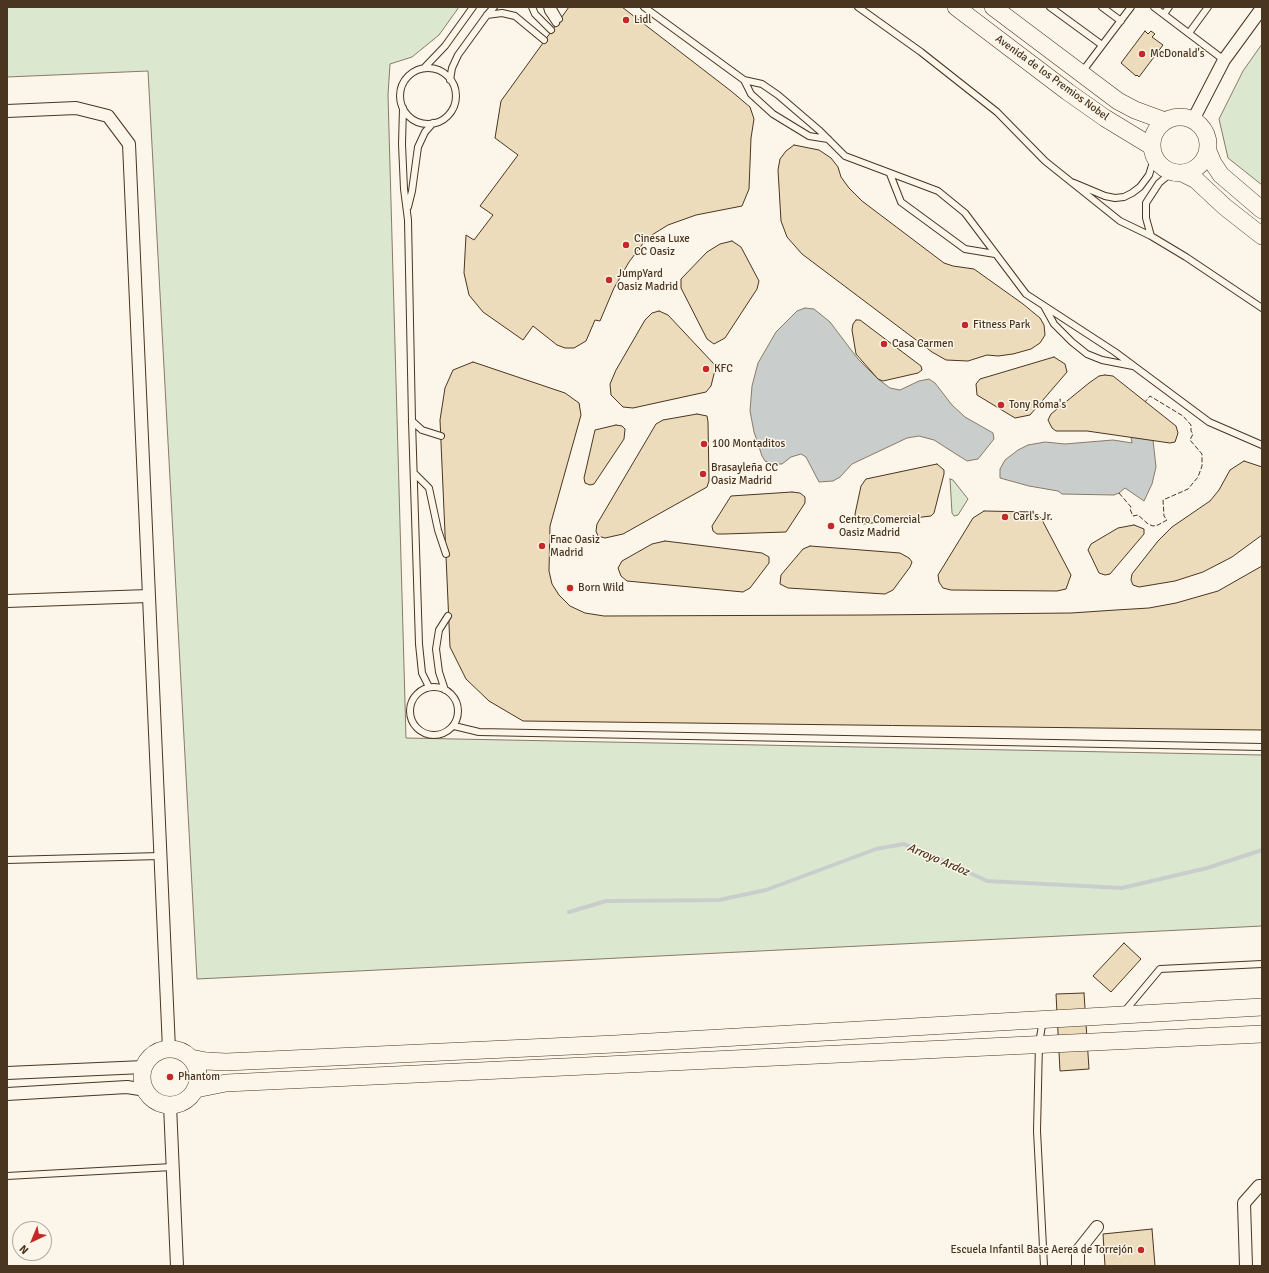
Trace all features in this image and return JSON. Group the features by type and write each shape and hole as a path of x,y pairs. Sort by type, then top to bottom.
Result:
{"street":[{"name":"Avenida de los Premios Nobel","path":"956,7 1068,92 1153,153"},
{"name":"Avenida de los Premios Nobel","path":"993,7 1118,101 1135,110 1165,121"},
{"path":"1193,120 1224,60 1262,8"},
{"path":"7,111 76,108 108,116 129,144 169,1049"},
{"path":"1262,210 1221,175 1213,163 1208,151 1206,134 1202,127 1193,120 1177,117 1165,121 1158,127 1153,136 1153,153 1161,166 1196,180 1225,207 1262,236"},
{"path":"1177,173 1195,170 1204,162 1208,151"},
{"path":"7,601 148,596"},
{"path":"190,1058 226,1062 615,1044 1262,1007"},
{"path":"196,1089 226,1083 1039,1043 1262,1034"},
{"path":"169,1049 184,1053 190,1058 198,1073 196,1089 185,1101 170,1105 156,1101 146,1090 143,1083 144,1067 154,1054 169,1049"},
{"path":"7,1073 144,1067"},
{"path":"7,1094 127,1087 146,1090"},
{"path":"170,1105 177,1266"},
{"path":"1246,1266 1244,1203 1259,1186 1262,1186"},
{"path":"1078,1266 1078,1251 1097,1227"}],"lane":[{"path":"424,68 445,46 473,7"},
{"path":"450,80 452,68 458,55 494,7"},
{"path":"532,7 536,14 551,30"},
{"path":"547,7 548,11 558,21 552,7"},
{"path":"644,7 744,80 762,84 778,95 796,109 845,156 938,191 965,212 1026,294 1109,348 1210,422 1262,445"},
{"path":"858,7 921,52 997,112 1021,138 1069,181 1120,221 1151,236 1186,257 1262,308"},
{"path":"1050,7 1102,45"},
{"path":"1102,7 1121,21"},
{"path":"1081,74 1132,7"},
{"path":"1154,7 1224,60"},
{"path":"1164,14 1169,7"},
{"path":"1189,33 1208,7"},
{"path":"487,15 502,13 515,16 544,40"},
{"path":"407,209 412,191 418,147 425,132 433,123 447,116 455,102 455,94 450,80 443,73 434,68 424,68 412,73 403,82 400,91 403,108 404,189 407,209 419,644 422,673 429,687"},
{"path":"744,80 751,94 774,114 809,136 828,140"},
{"path":"403,108 415,121 433,123"},
{"path":"1069,181 1106,196 1115,198 1124,197 1132,194 1140,187 1149,175 1153,153"},
{"path":"1151,236 1146,218 1146,203 1159,183 1177,173"},
{"path":"890,174 899,197 908,207 965,249 981,253 995,254"},
{"path":"1043,304 1054,324 1072,342 1087,354 1102,360 1133,366"},
{"path":"412,421 422,430 441,436"},
{"path":"414,473 429,488 438,530 446,554"},
{"path":"445,690 429,687 416,695 410,709 414,724 419,730 433,736 448,731 454,726 458,718 457,702 445,690 439,672 436,649 439,630 448,616"},
{"path":"454,726 479,732 1262,748"},
{"path":"7,860 160,856"},
{"path":"1122,1014 1160,969 1262,964"},
{"path":"1043,1019 1039,1043 1037,1131 1044,1266"},
{"path":"7,1176 172,1167"}],"green space":[{"path":"7,7 459,7 439,35 412,57 390,64 388,95 406,738 1262,755 1262,926 197,979 148,71 7,77"},
{"path":"1262,44 1262,185 1228,158 1219,119 1243,71"},
{"path":"950,479 953,480 968,499 958,515 954,516 952,513"}],"shaded area":[{"path":"805,308 814,309 830,322 858,359 878,379 890,388 900,390 919,381 929,379 935,383 952,405 965,417 993,433 994,439 978,459 967,461 934,440 919,436 907,438 852,464 840,477 833,481 819,482 806,457 801,454 791,457 782,464 773,464 765,461 754,432 750,411 752,386 758,363 776,332 797,311"},
{"path":"1131,437 1153,440 1156,467 1152,484 1144,501 1125,488 1114,495 1062,494 1058,491 1029,486 1000,478 1000,469 1005,460 1018,450 1028,445 1045,442 1065,444 1113,440 1132,443"}],"building":[{"path":"569,7 622,7 750,107 754,119 751,138 749,189 742,206 696,215 668,225 647,238 629,262 614,288 600,321 595,320 586,341 574,348 565,348 557,345 533,326 523,340 483,312 469,295 464,273 466,235 474,240 493,215 480,206 518,155 495,138 501,101"},
{"name":"McDonald's","path":"1145,31 1148,34 1151,31 1155,34 1152,37 1163,45 1139,77 1121,63"},
{"path":"794,145 819,150 831,158 838,167 841,177 849,188 862,201 944,263 974,269 1023,304 1040,318 1044,325 1045,335 1040,343 1031,349 1013,354 998,356 987,355 968,361 946,360 932,352 802,254 787,237 781,221 778,170 780,159 786,151"},
{"path":"732,241 741,247 759,281 757,289 725,338 714,344 707,339 681,288 681,279 707,252 720,244"},
{"path":"659,311 668,315 714,364 715,370 711,386 706,392 633,408 623,407 611,395 610,384 616,370 645,320 652,313"},
{"path":"856,320 860,320 921,366 922,370 918,373 883,381 878,379 856,354 852,330 853,324"},
{"path":"1054,357 1065,364 1067,372 1030,415 1015,418 977,395 976,384 980,379"},
{"path":"473,362 565,393 579,403 581,415 550,526 549,571 552,584 559,595 570,606 585,613 604,616 869,615 1071,613 1149,608 1176,603 1218,591 1262,566 1262,730 523,721 489,701 466,679 450,647 440,420 445,388 453,370"},
{"path":"1099,376 1113,376 1176,426 1178,433 1175,442 1170,443 1087,431 1056,431 1052,428 1048,420 1051,414 1089,383"},
{"path":"697,414 707,416 708,422 709,481 707,487 623,534 605,538 598,536 596,531 597,524 656,424 663,420"},
{"path":"616,425 622,426 625,429 624,439 594,484 590,485 585,483 584,478 595,430"},
{"path":"1244,461 1262,467 1262,535 1232,557 1203,572 1175,581 1139,587 1133,585 1131,580 1132,574 1158,541 1172,527 1210,501 1219,490 1230,470"},
{"path":"937,464 944,470 944,474 934,513 931,516 863,524 856,519 855,514 861,486 866,479"},
{"path":"792,492 800,493 805,497 805,503 786,532 717,534 713,531 712,526 731,496"},
{"path":"984,511 1034,512 1041,518 1071,575 1066,589 1057,591 951,590 943,588 939,582 938,575 973,518"},
{"path":"1134,525 1144,529 1144,534 1110,574 1105,575 1099,573 1088,550 1091,544 1118,528"},
{"path":"665,541 762,553 769,557 769,563 750,588 743,592 627,581 621,576 618,568 622,561 652,544"},
{"path":"810,546 900,553 909,558 912,562 893,590 885,594 788,588 780,584 781,575 803,549"},
{"path":"1124,943 1141,959 1111,992 1093,976"},
{"path":"1084,993 1089,1069 1060,1071 1056,994"},
{"path":"1152,1229 1155,1266 1105,1266 1103,1234"}],"waterway":[{"name":"Arroyo Ardoz","path":"569,912 606,901 719,900 766,890 876,849 904,844 934,856 987,881 1122,888 1207,868 1262,850"}],"fence":[{"path":"1119,493 1131,507 1130,509 1133,516 1138,515 1148,524 1153,526 1158,525 1167,520 1164,516 1163,500 1188,489 1198,477 1202,466 1202,454 1190,440 1193,434 1191,431 1191,425 1183,416 1150,396 1145,402"}],"place":[{"name":"Lidl","path":"626,20"},
{"name":"McDonald's","path":"1142,54"},
{"name":"Cinesa Luxe CC Oasiz","path":"626,245"},
{"name":"JumpYard Oasiz Madrid","path":"609,280"},
{"name":"Fitness Park","path":"965,325"},
{"name":"Casa Carmen","path":"884,344"},
{"name":"KFC","path":"706,369"},
{"name":"Tony Roma's","path":"1001,405"},
{"name":"100 Montaditos","path":"704,444"},
{"name":"Brasayleña CC Oasiz Madrid","path":"703,474"},
{"name":"Carl's Jr.","path":"1005,517"},
{"name":"Centro Comercial Oasiz Madrid","path":"831,526"},
{"name":"Fnac Oasiz Madrid","path":"542,546"},
{"name":"Born Wild","path":"570,588"},
{"name":"Phantom","path":"170,1077"},
{"name":"Escuela Infantil Base Aerea de Torrejón","path":"1141,1250"}]}
